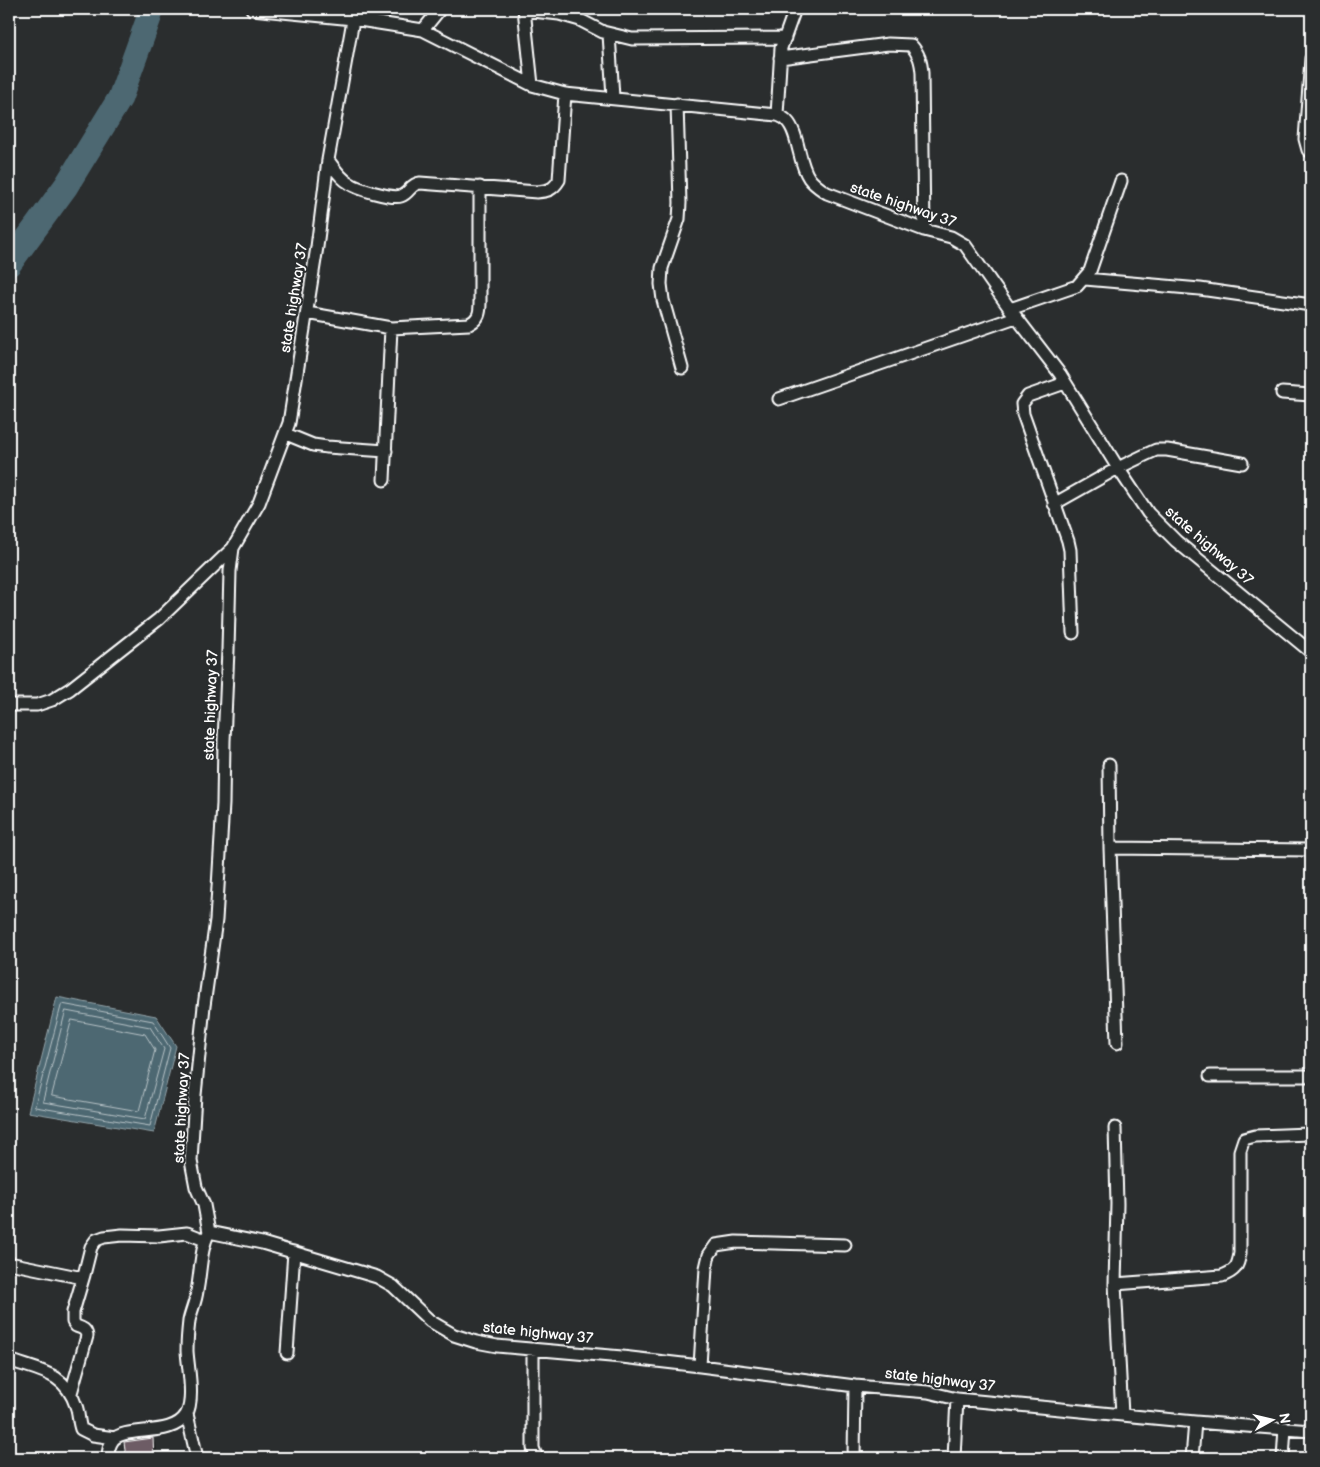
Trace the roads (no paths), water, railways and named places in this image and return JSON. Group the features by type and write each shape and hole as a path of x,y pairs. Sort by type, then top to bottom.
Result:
{"street":[{"path":"252,9 354,14 423,30 532,85 565,94 613,97 777,115 780,58 795,9"},
{"path":"423,30 440,9"},
{"path":"532,85 524,9 566,16 580,20 609,34 632,39 785,38"},
{"name":"state highway 37","path":"354,14 328,160 307,313 286,434 259,503 233,548 230,571 223,804 216,920 204,1006 195,1095 191,1161 196,1187 204,1205 207,1236 262,1243 377,1277 393,1286 430,1320 454,1335 497,1346 700,1366 855,1386 928,1392 957,1399 1311,1431"},
{"path":"609,34 613,97"},
{"path":"780,58 888,44 911,45 917,51 921,60 922,73 924,230"},
{"path":"1311,59 1305,139 1308,150 1311,152"},
{"path":"328,160 350,184 392,197 401,196 411,186 420,182 537,192 548,191 555,187 559,180 565,94"},
{"path":"677,104 679,219 662,268 661,284 663,300 682,368"},
{"name":"state highway 37","path":"777,115 787,121 793,130 803,166 809,177 816,186 827,194 924,230 951,237 965,245 1065,383 1148,513 1176,541 1311,652"},
{"path":"779,399 1013,313 1077,286 1090,271 1121,181"},
{"path":"307,313 402,329 469,324 475,321 480,314 480,187"},
{"path":"1085,279 1200,289 1311,305"},
{"path":"384,480 391,328"},
{"path":"1065,383 1028,396 1022,404 1023,414 1070,550 1073,632"},
{"path":"1282,393 1311,395"},
{"path":"286,434 312,444 327,447 386,451"},
{"path":"1054,504 1118,468 1156,450 1167,450 1242,464"},
{"path":"9,705 37,705 52,700 70,690 159,619 233,548"},
{"path":"1109,765 1117,1043"},
{"path":"1110,848 1311,850"},
{"path":"1210,1076 1311,1076"},
{"path":"1115,1128 1117,1204 1115,1284 1122,1415"},
{"path":"1115,1284 1222,1276 1233,1272 1239,1264 1240,1253 1240,1151 1244,1139 1255,1136 1309,1134"},
{"path":"71,1393 87,1336 83,1328 76,1326 73,1318 91,1247 96,1240 122,1235 159,1236 187,1233 207,1236 197,1293 189,1321 187,1350 190,1401 187,1414 197,1458"},
{"path":"700,1366 706,1268 709,1255 716,1245 736,1242 845,1245"},
{"path":"287,1353 294,1252"},
{"path":"9,1263 73,1277 84,1275"},
{"path":"533,1349 533,1448 537,1458"},
{"path":"9,1360 55,1377 64,1383 71,1393 77,1408 81,1428 93,1435 115,1438 121,1435 160,1430 181,1421 187,1414"},
{"path":"854,1458 855,1386"},
{"path":"954,1458 957,1399"},
{"path":"1192,1458 1195,1422"},
{"path":"1283,1458 1285,1428"},
{"path":"108,1458 109,1449 115,1438"}],"water":[{"path":"57,997 156,1016 176,1046 154,1133 28,1112"}],"waterway":[{"path":"9,264 66,186 120,98 150,15 150,9"}]}
